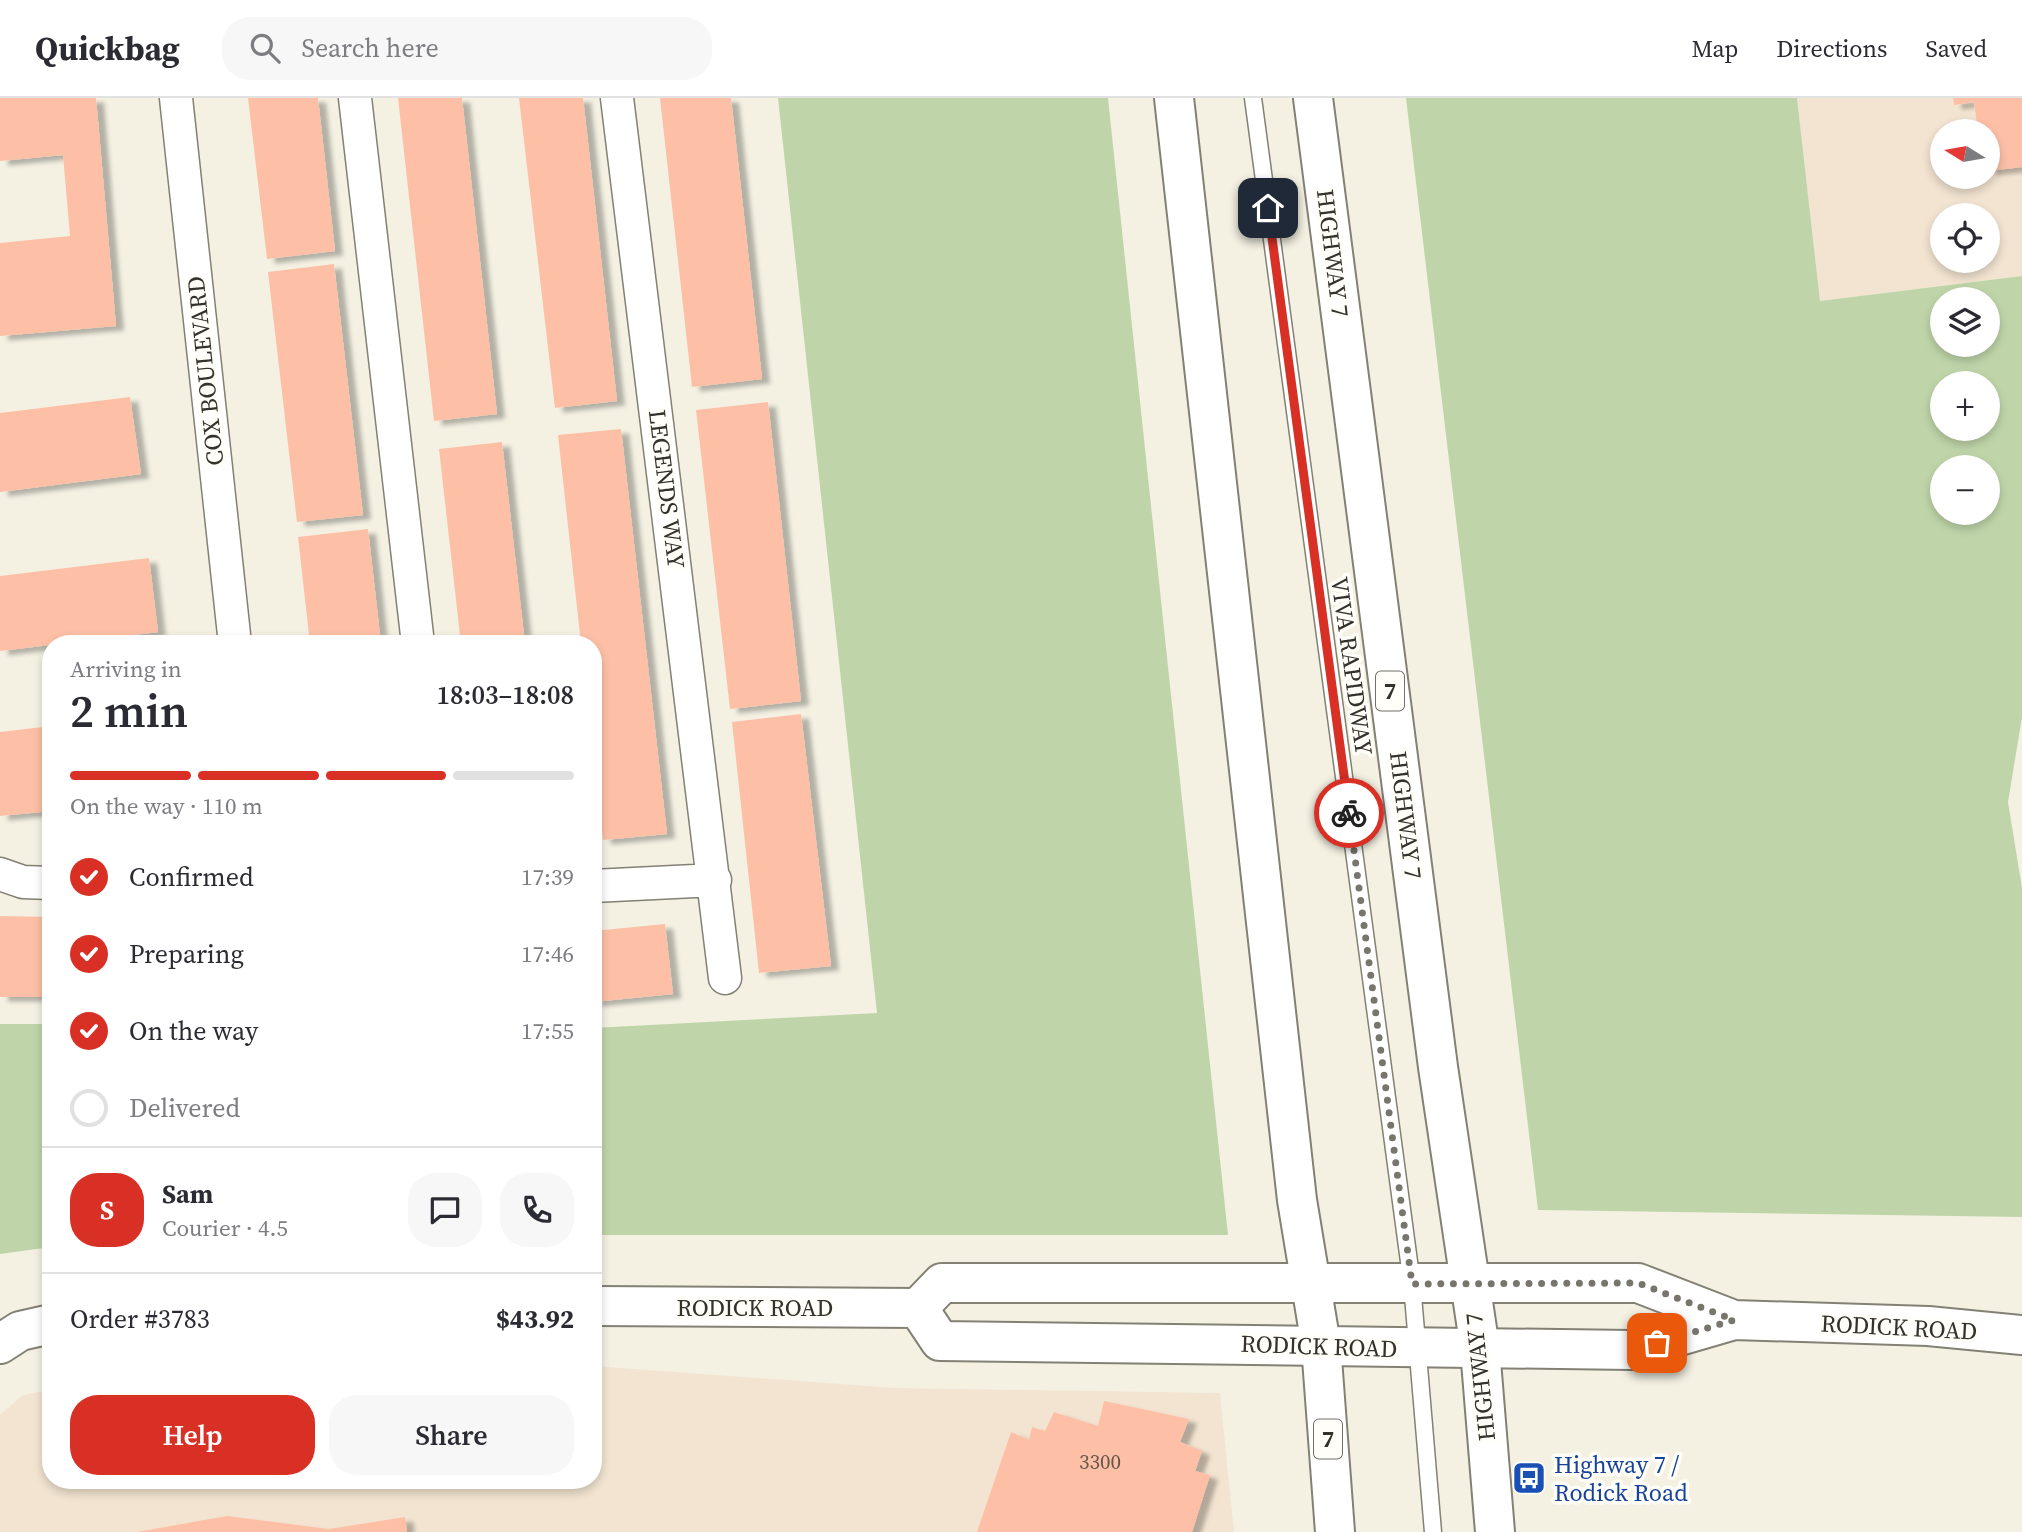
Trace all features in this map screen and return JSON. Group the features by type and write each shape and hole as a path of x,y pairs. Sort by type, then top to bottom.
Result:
{"main road":[{"name":"7","path":"1174,98 1297,1200 1321,1345 1335,1532"},
{"name":"HIGHWAY 7","path":"1313,98 1469,1284 1480,1349 1495,1532"},
{"name":"RODICK ROAD","path":"602,1306 918,1308 942,1283 1638,1283 1734,1320"},
{"name":"RODICK ROAD","path":"918,1308 940,1341 1631,1350 1734,1320 1928,1326 2022,1335"},
{"path":"0,1344 20,1331 42,1326"}],"street":[{"name":"COX BOULEVARD","path":"176,98 234,635"},
{"path":"355,98 417,635"},
{"name":"LEGENDS WAY","path":"617,98 725,978"},
{"path":"0,874 23,882 42,883"},
{"path":"602,886 715,880"}],"lane":[{"name":"VIVA RAPIDWAY","path":"1253,98 1412,1284 1433,1532"}],"shaded area":[{"path":"1797,98 2022,98 2022,276 1820,301"},
{"path":"602,1367 895,1388 1220,1393 1234,1532 0,1532 0,1415 23,1395 42,1392 42,1489 602,1489"}],"green space":[{"path":"778,98 1108,98 1228,1235 602,1235 602,1028 877,1013"},
{"path":"1406,98 1797,98 1820,301 1930,287 1930,357 2000,357 2000,287 1933,287 2022,276 2022,717 2008,802 2022,888 2022,1217 1538,1210"},
{"path":"0,1024 42,1024 42,1248 0,1254"}],"building":[{"path":"0,98 96,98 116,326 0,336 0,243 70,236 63,155 0,161"},
{"path":"248,98 318,98 335,251 267,259"},
{"path":"398,98 462,98 497,414 434,421"},
{"path":"519,98 583,98 617,401 555,408"},
{"path":"660,98 731,98 762,379 692,387"},
{"path":"1953,98 2022,98 2022,167 2000,170 2000,119 1976,119 1974,102 1954,105"},
{"path":"334,264 363,515 297,522 268,272"},
{"path":"130,397 141,474 0,492 0,413"},
{"path":"768,402 801,701 730,709 696,410"},
{"path":"621,429 667,834 603,840 602,635 580,635 558,435"},
{"path":"502,442 524,635 460,635 439,449"},
{"path":"368,529 380,635 309,635 298,537"},
{"path":"149,558 158,632 133,635 42,635 42,646 0,651 0,576"},
{"path":"801,714 831,966 759,973 732,722"},
{"path":"42,727 42,812 0,816 0,732"},
{"path":"0,916 42,917 42,997 0,997"},
{"path":"665,924 673,994 602,1001 602,930"},
{"path":"1104,1401 1189,1419 1180,1442 1202,1451 1195,1471 1210,1475 1192,1532 977,1532 1011,1432 1029,1440 1032,1427 1045,1431 1054,1412 1098,1426"},
{"path":"227,1516 329,1529 405,1517 407,1532 137,1532"}],"way so far":[{"path":"1349,813 1412,1284 1638,1283 1734,1320 1657,1343"}],"place":[{"name":"Highway 7 / Rodick Road","path":"1529,1478"}],"route":[{"path":"1268,208 1349,813"}]}
